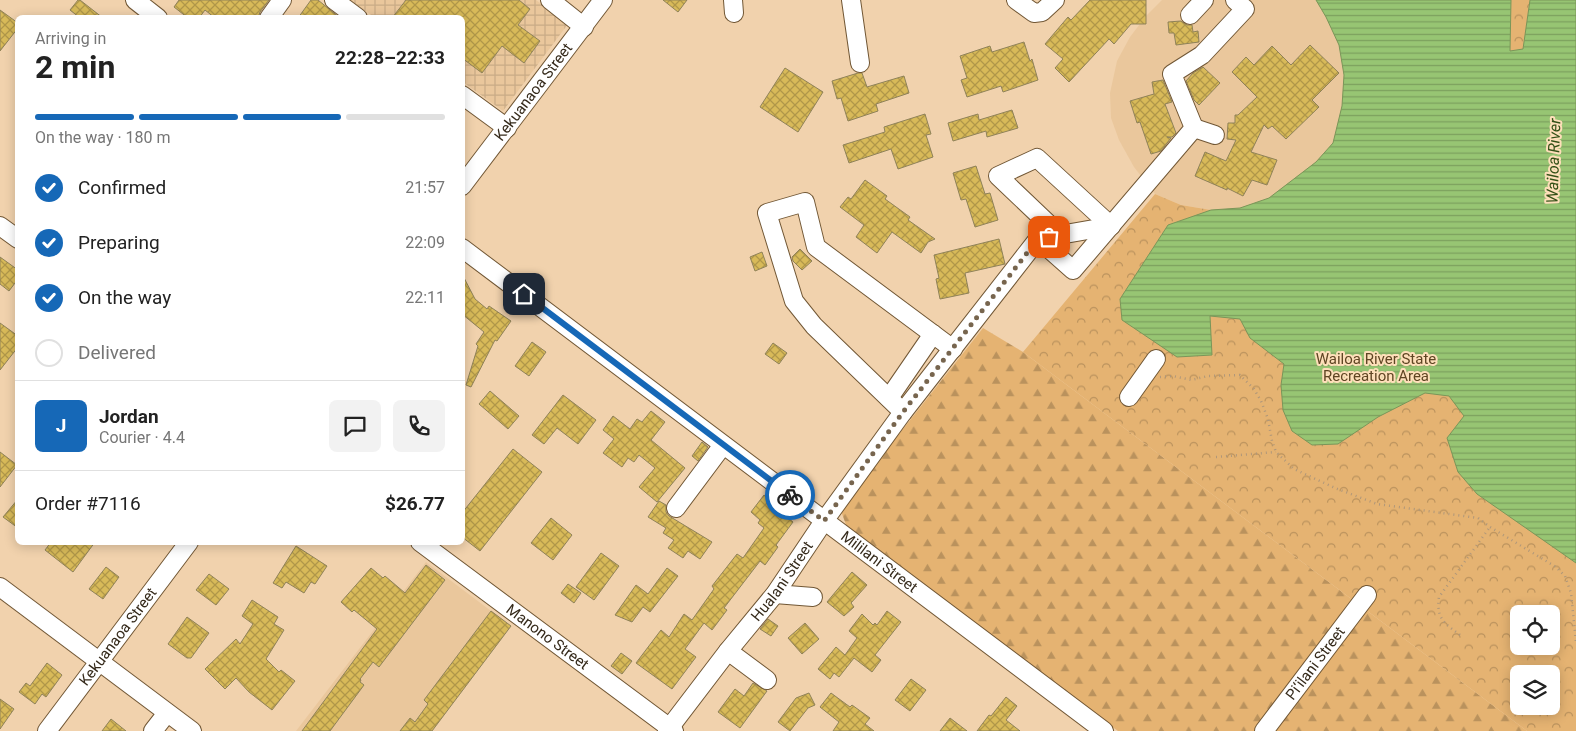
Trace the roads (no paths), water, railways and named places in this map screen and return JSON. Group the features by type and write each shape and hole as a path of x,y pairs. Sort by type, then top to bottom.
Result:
{"street":[{"path":"134,0 154,15"},
{"path":"271,15 282,0"},
{"path":"334,0 354,15"},
{"path":"550,0 584,26"},
{"name":"Kekuanaoa Street","path":"465,182 603,0"},
{"path":"852,0 860,63"},
{"path":"1016,0 1034,13 1042,12 1055,0"},
{"path":"1190,15 1204,0"},
{"path":"1215,136 1194,128 1172,74 1202,55 1245,9 1235,0"},
{"path":"465,97 507,128"},
{"path":"1038,239 1073,270 1194,128"},
{"path":"1060,235 998,176 1037,158 1111,226"},
{"path":"903,412 814,326 794,301 767,213 805,202 816,247 953,349"},
{"path":"0,226 15,237"},
{"path":"1038,239 1111,226"},
{"name":"Hualani Street","path":"670,730 728,651 775,594 824,521 903,412 1038,239"},
{"name":"Mililani Street","path":"465,250 1104,731"},
{"path":"889,398 933,334"},
{"path":"1129,397 1156,358"},
{"path":"676,508 723,445"},
{"name":"Kekuanaoa Street","path":"47,731 187,545"},
{"name":"Manono Street","path":"424,545 670,730"},
{"path":"0,587 192,731"},
{"path":"775,594 813,597"},
{"name":"Pi‘ilani Street","path":"1264,731 1367,595"},
{"path":"728,651 766,680"},
{"path":"153,731 167,713"}],"water":[{"name":"Wailoa River State Recreation Area","path":"1316,0 1511,0 1510,51 1523,49 1530,0 1576,0 1576,563 1477,494 1458,472 1447,438 1464,416 1449,396 1425,393 1378,417 1338,444 1312,445 1292,431 1283,410 1281,385 1284,364 1250,338 1240,319 1210,316 1212,355 1177,357 1122,320 1120,299 1168,225 1211,210 1240,208 1269,198 1316,162 1333,143 1342,106 1344,75 1339,45"}],"water label":[{"name":"Wailoa River","path":"1553,161"}]}
